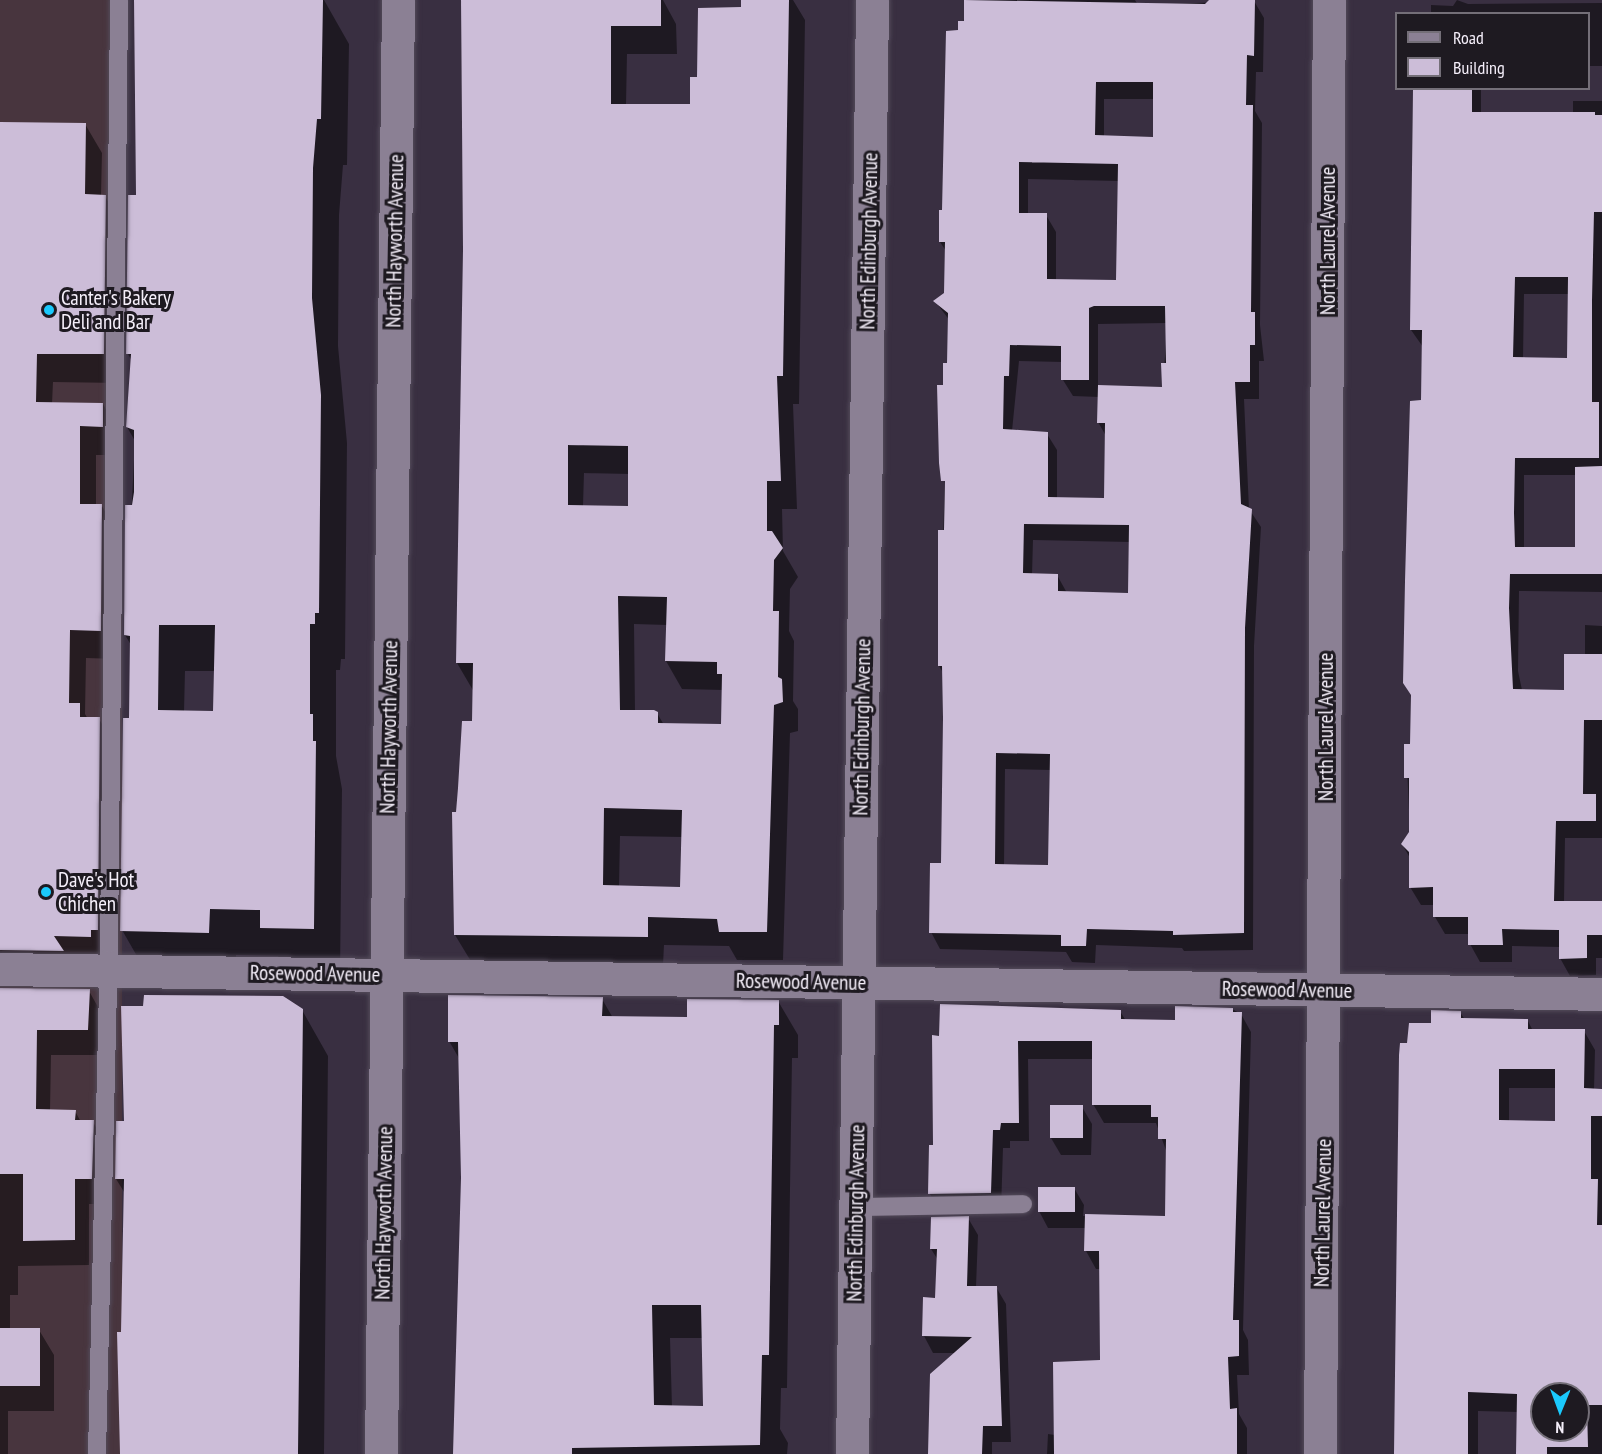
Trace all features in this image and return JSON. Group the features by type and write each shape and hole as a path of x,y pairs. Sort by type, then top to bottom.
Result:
{"street":[{"name":"North Hayworth Avenue","path":"381,1454 398,0"},
{"name":"North Edinburgh Avenue","path":"852,1454 872,0"},
{"name":"North Laurel Avenue","path":"1320,1454 1325,992 1329,0"},
{"name":"Rosewood Avenue","path":"0,969 1325,992 1602,994"}],"lane":[{"path":"97,1454 108,971 119,0"},
{"path":"856,1207 1023,1204"}],"shaded area":[{"path":"0,0 122,0 122,1454 0,1454"}],"building":[{"path":"134,0 323,0 321,119 317,119 313,168 312,298 321,395 319,613 315,613 315,624 310,624 310,714 313,714 313,741 316,741 314,929 260,928 260,910 210,909 209,933 120,931 123,718 129,718 130,636 124,635 125,505 132,505 134,492 134,430 126,427 131,354 126,354 128,195 136,195","holes":["159,625 215,625 213,711 158,710"]},
{"path":"461,0 661,0 661,26 611,26 611,104 690,104 690,77 697,77 698,8 741,7 741,0 789,0 783,376 777,376 781,481 767,481 767,531 772,531 783,548 774,560 773,611 779,611 778,677 782,679 783,702 774,705 767,932 719,932 717,919 648,917 648,937 454,935 452,812 456,812 462,721 472,721 473,663 456,663 463,250","holes":["568,445 628,446 628,506 568,505","618,596 667,597 665,661 717,662 717,674 722,674 721,724 658,723 658,712 654,710 620,710","604,808 682,810 680,887 603,885"]},
{"path":"964,0 1205,4 1209,0 1255,0 1254,56 1247,55 1246,105 1253,105 1251,312 1255,312 1255,345 1250,345 1250,382 1235,382 1241,504 1252,509 1245,628 1244,933 1173,935 1173,931 1087,929 1086,946 1061,946 1061,935 929,933 930,863 941,863 943,718 942,666 938,666 938,530 944,530 945,481 941,481 939,463 937,385 943,385 943,363 947,363 948,313 933,301 944,293 945,242 939,242 939,210 942,210 946,31 958,30 958,21 964,21","holes":["1096,82 1153,82 1153,137 1095,135","1019,162 1118,164 1116,280 1047,279 1047,213 1019,213","1094,306 1165,306 1166,363 1161,363 1162,387 1098,385 1097,423 1105,423 1104,498 1048,497 1048,432 1003,429 1004,376 1009,376 1010,345 1061,346 1061,380 1089,380 1089,308","1024,524 1129,525 1128,593 1058,591 1058,574 1023,573","996,753 1050,754 1048,865 995,864"]},
{"path":"1413,90 1472,90 1472,112 1595,112 1595,115 1602,115 1602,212 1594,212 1592,301 1592,402 1599,402 1599,458 1515,458 1514,513 1515,547 1575,547 1575,467 1602,466 1602,574 1510,574 1509,608 1513,689 1564,690 1564,654 1602,654 1602,720 1584,720 1583,794 1596,794 1596,821 1556,821 1554,901 1602,901 1602,935 1587,935 1587,958 1559,959 1559,930 1502,929 1503,945 1468,945 1468,917 1433,917 1433,887 1409,888 1409,852 1401,844 1409,832 1409,778 1404,778 1404,744 1410,744 1411,695 1403,683 1405,581 1410,401 1421,400 1422,330 1410,330","holes":["1515,277 1568,277 1567,358 1513,357"]},
{"path":"0,122 86,123 85,194 106,195 104,354 37,354 36,402 103,403 103,427 80,426 80,504 102,504 101,631 70,630 69,703 80,703 80,717 100,717 98,930 91,930 91,937 54,936 64,951 0,950"},
{"path":"0,988 90,989 88,1030 37,1030 36,1109 76,1110 75,1120 94,1120 92,1179 75,1179 75,1240 23,1241 23,1174 0,1174"},
{"path":"144,995 283,996 303,1009 298,1454 120,1454 117,1332 121,1332 124,1179 115,1179 116,1121 124,1121 121,1006 143,1006"},
{"path":"448,995 603,997 602,1016 687,1017 687,999 779,1000 779,1025 774,1025 769,1355 762,1355 760,1445 572,1448 572,1454 453,1454 461,1178 458,1042 448,1042","holes":["652,1305 701,1305 703,1406 654,1405"]},
{"path":"940,1004 1121,1010 1121,1019 1175,1020 1175,1006 1233,1008 1233,1012 1242,1012 1233,1320 1239,1320 1239,1356 1228,1357 1230,1409 1237,1408 1237,1454 1054,1454 1053,1362 1100,1360 1099,1251 1084,1251 1085,1214 1165,1216 1166,1139 1158,1139 1158,1117 1151,1117 1151,1105 1092,1105 1092,1041 1018,1041 1019,1123 1001,1123 1000,1130 993,1130 991,1193 928,1194 929,1145 933,1145 932,1035 939,1036"},
{"path":"1431,1010 1461,1011 1461,1018 1528,1019 1528,1029 1585,1029 1584,1088 1602,1089 1602,1116 1591,1116 1591,1179 1598,1179 1597,1225 1602,1225 1602,1405 1590,1405 1590,1382 1530,1382 1530,1442 1588,1442 1588,1447 1547,1447 1547,1454 1516,1454 1517,1394 1468,1392 1468,1454 1394,1454 1399,1055 1400,1043 1407,1043 1409,1023 1431,1023","holes":["1499,1069 1555,1069 1555,1121 1499,1120"]},
{"path":"1050,1105 1083,1105 1083,1138 1050,1138"},
{"path":"1038,1187 1075,1187 1075,1212 1038,1212"},
{"path":"969,1216 967,1286 997,1286 1002,1426 983,1426 982,1454 928,1454 930,1374 972,1337 922,1336 923,1297 935,1298 937,1249 930,1249 931,1217"},
{"path":"0,1328 40,1328 40,1386 0,1386"}],"place":[{"name":"Canter's Bakery Deli and Bar","path":"49,310"},
{"name":"Dave's Hot Chichen","path":"46,892"}]}
